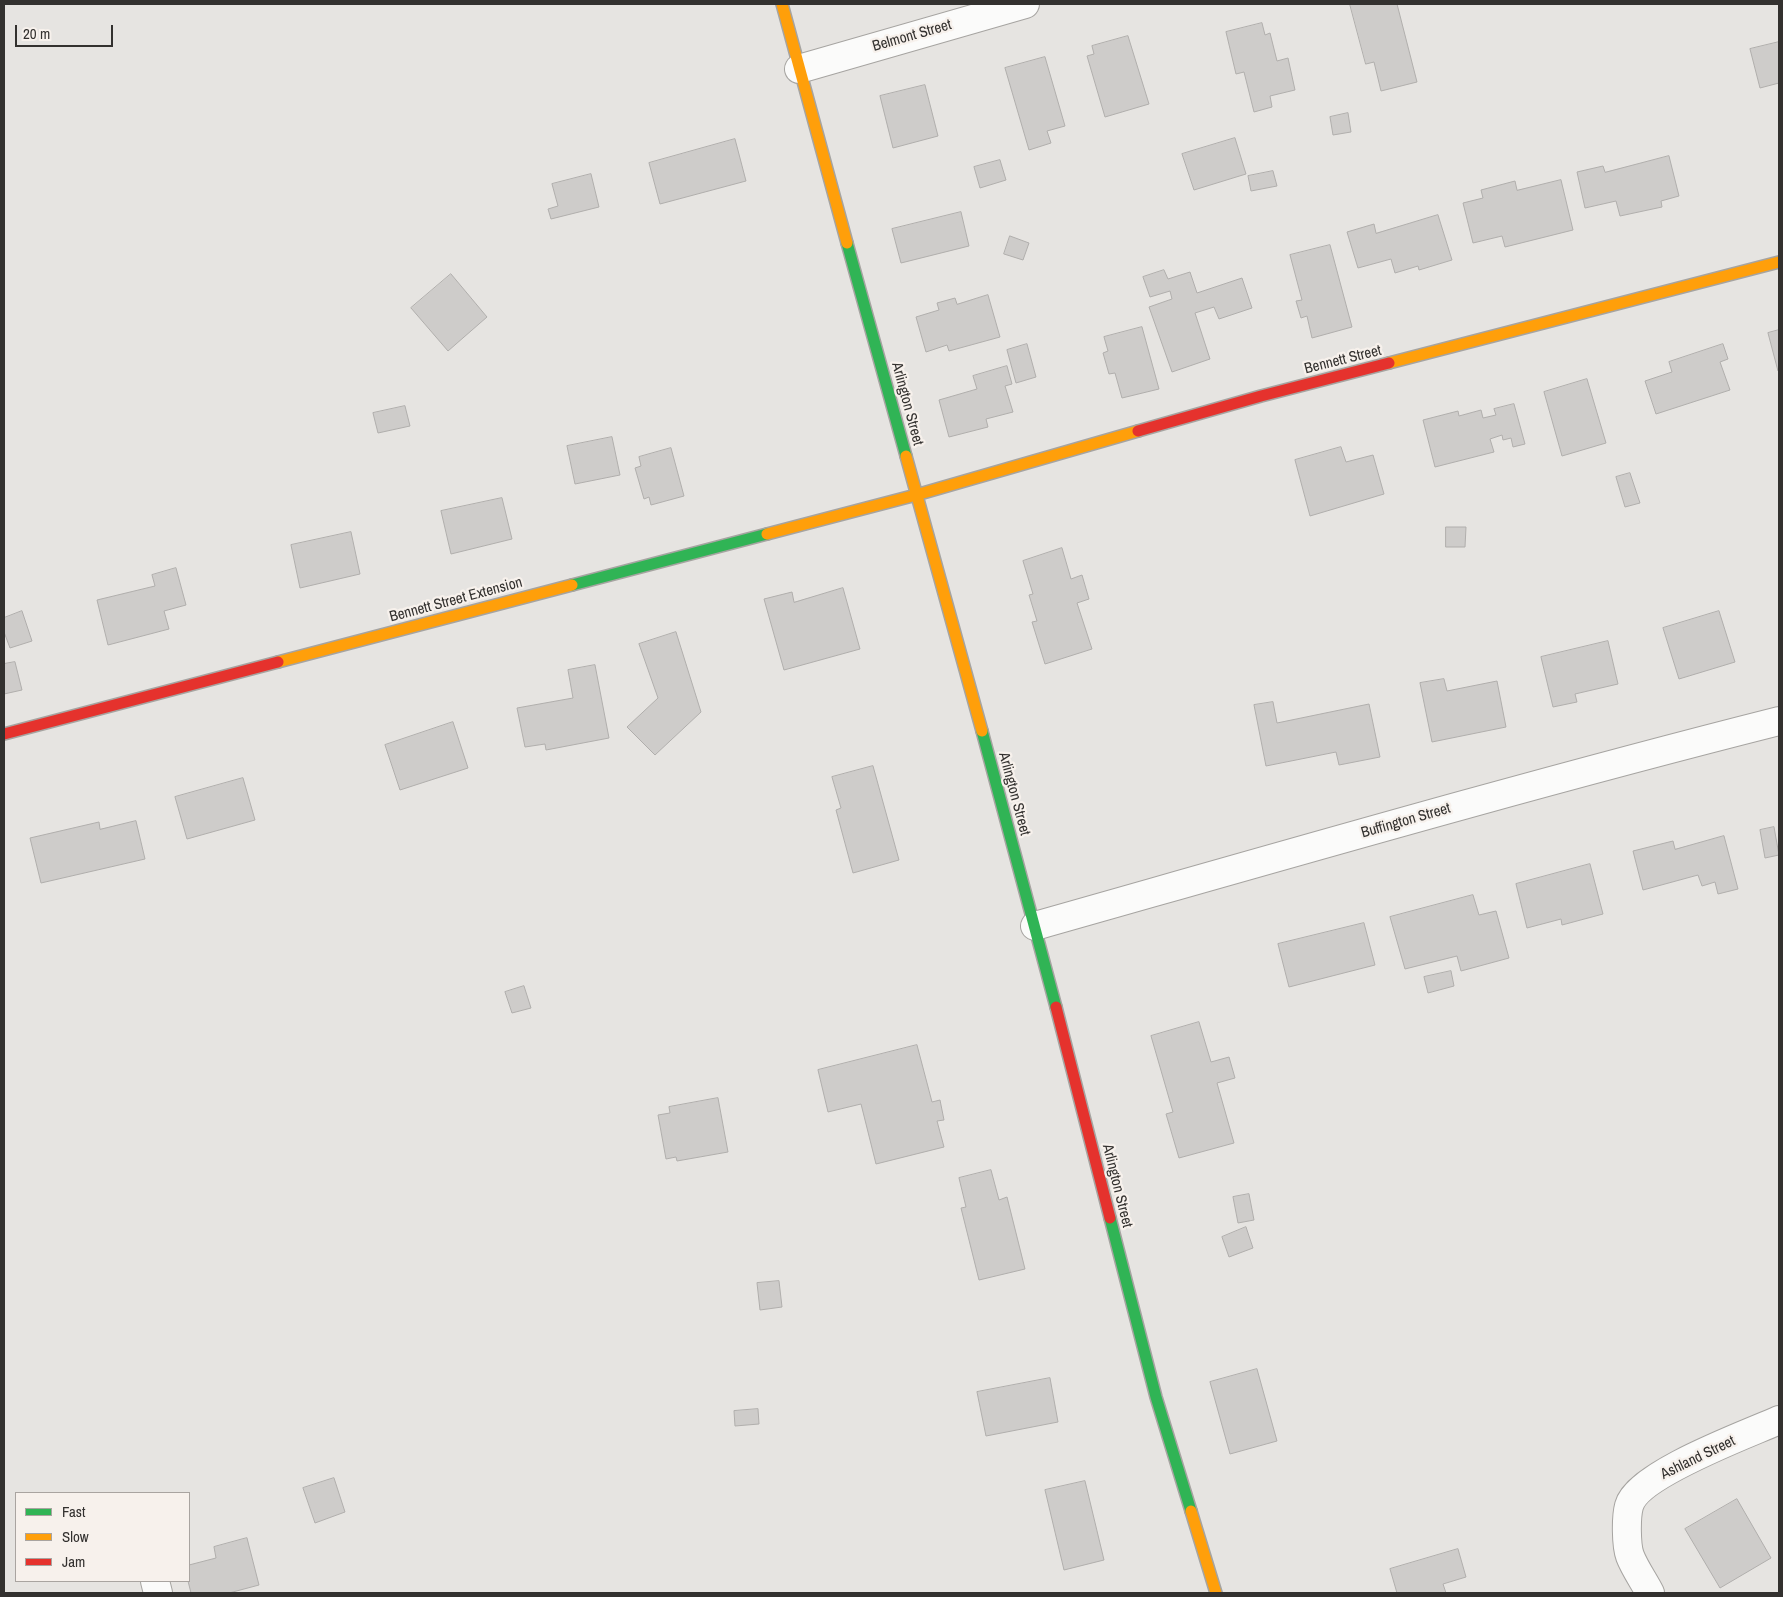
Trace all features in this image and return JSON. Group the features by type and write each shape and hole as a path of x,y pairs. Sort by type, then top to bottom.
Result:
{"street":[{"name":"Arlington Street","path":"782,4 1035,926 1156,1397 1216,1593"},
{"name":"Belmont Street","path":"799,69 1025,4"},
{"name":"Bennett Street","path":"916,494 1261,396 1779,262"},
{"name":"Bennett Street Extension","path":"4,734 916,494"},
{"name":"Buffington Street","path":"1035,926 1444,810 1664,750 1779,721"},
{"name":"Ashland Street","path":"1650,1593 1629,1554 1627,1520 1629,1504 1639,1491 1669,1469 1779,1420"}],"building":[{"path":"1350,4 1397,4 1417,82 1381,91 1374,62 1366,64"},
{"path":"1262,23 1265,35 1270,33 1277,61 1288,58 1295,90 1270,96 1272,107 1254,112 1244,72 1236,74 1226,32"},
{"path":"1128,36 1149,104 1105,117 1087,56 1094,54 1092,46"},
{"path":"1779,42 1779,83 1760,88 1750,49"},
{"path":"1045,57 1065,126 1047,131 1051,143 1029,150 1005,68"},
{"path":"925,85 938,136 893,148 880,96"},
{"path":"1348,113 1351,132 1333,135 1330,117"},
{"path":"1235,138 1246,174 1194,190 1182,154"},
{"path":"735,139 746,181 660,204 649,163"},
{"path":"1669,156 1679,196 1661,201 1662,207 1620,216 1616,201 1585,208 1577,172 1603,166 1605,172"},
{"path":"1000,160 1006,180 980,188 974,167"},
{"path":"1273,171 1277,186 1251,191 1248,176"},
{"path":"591,174 599,207 551,219 548,209 558,206 552,184"},
{"path":"1561,180 1573,230 1505,247 1502,236 1473,243 1463,203 1483,198 1481,190 1515,181 1517,190"},
{"path":"961,212 969,246 901,263 892,229"},
{"path":"1438,215 1452,260 1419,270 1418,266 1395,273 1391,259 1358,268 1347,232 1374,224 1376,233"},
{"path":"1010,236 1029,243 1023,260 1004,254"},
{"path":"1330,245 1352,327 1312,338 1307,316 1301,318 1296,301 1302,300 1290,255"},
{"path":"1164,270 1168,279 1190,272 1197,293 1242,278 1252,308 1219,319 1214,307 1195,313 1210,359 1172,372 1149,307 1172,299 1170,291 1150,297 1143,277"},
{"path":"451,274 487,317 448,351 411,308"},
{"path":"988,295 1000,337 949,351 947,345 926,352 916,317 939,310 937,303 955,298 957,304"},
{"path":"1142,327 1159,389 1122,398 1115,373 1109,374 1103,353 1108,351 1104,337"},
{"path":"1779,330 1779,371 1778,371 1768,333"},
{"path":"1027,344 1036,377 1016,383 1007,350"},
{"path":"1723,344 1728,359 1720,362 1730,390 1656,414 1645,381 1672,372 1669,362"},
{"path":"1007,366 1012,384 1005,386 1013,412 986,419 988,427 949,437 939,400 977,389 973,376"},
{"path":"1587,379 1606,443 1562,456 1544,392"},
{"path":"1514,404 1525,444 1513,447 1511,438 1503,440 1502,435 1490,439 1494,452 1435,467 1423,420 1458,411 1459,416 1481,410 1483,418 1496,415 1494,409"},
{"path":"405,406 410,426 378,433 373,413"},
{"path":"612,437 620,475 575,484 567,446"},
{"path":"1341,447 1346,462 1373,455 1384,494 1310,516 1295,460"},
{"path":"671,448 684,496 651,505 649,497 644,499 635,468 641,466 639,457"},
{"path":"1630,473 1640,503 1625,507 1616,477"},
{"path":"502,498 512,539 451,554 441,511"},
{"path":"1446,527 1466,527 1465,547 1446,547"},
{"path":"351,532 360,574 300,588 291,545"},
{"path":"1062,548 1071,579 1082,575 1089,599 1077,603 1092,649 1045,664 1032,622 1037,621 1029,595 1033,594 1023,561"},
{"path":"176,568 186,605 164,611 169,629 108,645 97,600 155,586 152,575"},
{"path":"843,588 860,649 784,670 764,599 792,592 794,602"},
{"path":"22,611 32,641 10,648 4,632 4,618"},
{"path":"1719,611 1735,662 1679,679 1663,628"},
{"path":"676,632 701,712 655,755 627,727 658,698 639,644"},
{"path":"1608,641 1618,684 1575,694 1577,702 1553,707 1541,657"},
{"path":"15,662 22,690 4,694 4,664"},
{"path":"595,665 609,738 546,750 545,744 525,747 517,708 573,698 568,670"},
{"path":"1444,679 1447,691 1497,681 1506,727 1432,742 1420,683"},
{"path":"1273,702 1277,723 1369,704 1380,757 1339,765 1336,752 1266,766 1254,705"},
{"path":"453,722 468,768 400,790 385,745"},
{"path":"873,766 899,860 853,873 836,810 841,808 832,777"},
{"path":"243,778 255,820 187,839 175,797"},
{"path":"136,821 145,859 41,883 30,838 99,822 100,829"},
{"path":"1774,827 1779,855 1765,858 1760,830"},
{"path":"1724,836 1738,889 1718,894 1715,882 1702,886 1698,875 1643,890 1633,851 1673,841 1675,849"},
{"path":"1590,864 1603,914 1562,925 1561,919 1527,928 1516,884"},
{"path":"1473,895 1479,915 1496,911 1509,958 1461,971 1457,956 1405,969 1390,917"},
{"path":"1364,923 1375,965 1289,987 1278,944"},
{"path":"1451,971 1454,986 1428,993 1424,977"},
{"path":"524,986 531,1008 512,1013 505,992"},
{"path":"1199,1022 1211,1062 1229,1057 1235,1078 1217,1083 1234,1143 1179,1158 1166,1114 1173,1112 1151,1036"},
{"path":"917,1045 932,1102 940,1100 944,1120 937,1121 944,1147 876,1164 861,1104 828,1112 818,1070"},
{"path":"718,1098 728,1152 677,1161 676,1157 666,1159 658,1115 670,1113 669,1107"},
{"path":"991,1170 999,1200 1007,1197 1025,1269 979,1280 961,1208 966,1207 959,1178"},
{"path":"1249,1194 1254,1220 1238,1223 1233,1197"},
{"path":"1246,1227 1253,1248 1229,1257 1222,1237"},
{"path":"779,1281 782,1307 760,1310 757,1283"},
{"path":"1257,1369 1277,1441 1230,1454 1210,1382"},
{"path":"1050,1378 1058,1422 986,1436 977,1392"},
{"path":"758,1409 759,1424 735,1426 734,1411"},
{"path":"334,1478 345,1512 315,1523 303,1488"},
{"path":"1085,1481 1104,1560 1064,1570 1045,1490"},
{"path":"1737,1499 1771,1558 1720,1588 1685,1529"},
{"path":"247,1538 259,1585 229,1593 191,1593 188,1582 190,1582 190,1565 216,1558 214,1547"},
{"path":"1458,1549 1466,1577 1443,1584 1446,1593 1397,1593 1390,1569"}],"traffic: fast":[{"path":"847,243 906,456"},
{"path":"572,585 767,534"},
{"path":"982,731 1056,1007"},
{"path":"1110,1218 1156,1397 1191,1511"}],"traffic: slow":[{"path":"782,4 847,243"},
{"path":"1389,363 1779,262"},
{"path":"767,534 916,495 1138,431"},
{"path":"906,456 982,731"},
{"path":"278,662 572,585"},
{"path":"1191,1511 1216,1593"}],"traffic: jam":[{"path":"1138,431 1261,396 1389,363"},
{"path":"4,734 278,662"},
{"path":"1056,1007 1110,1218"}]}
